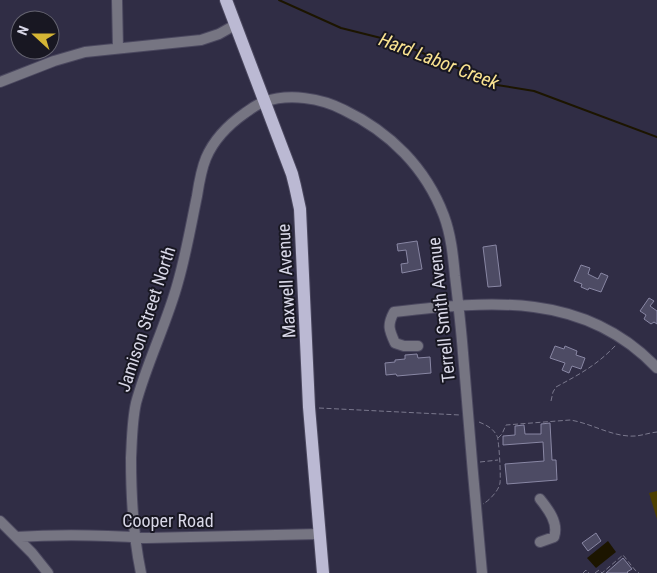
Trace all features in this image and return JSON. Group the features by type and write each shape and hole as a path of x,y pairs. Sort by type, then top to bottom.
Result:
{"main road":[{"name":"Maxwell Avenue","path":"226,0 292,174 300,209 309,407 323,573"}],"street":[{"path":"117,0 118,48"},
{"path":"0,82 76,54 202,40 219,34 235,25"},
{"name":"Terrell Smith Avenue","path":"264,102 280,99 316,99 330,103 372,125 405,153 418,168 437,198 452,246 482,573"},
{"name":"Jamison Street North","path":"141,573 131,485 134,414 140,391 178,284 203,167 210,149 223,131 240,116 264,102"},
{"path":"418,346 404,346 395,343 389,332 390,320 394,312 459,306 509,305 544,308 569,314 593,323 622,339 657,368"},
{"path":"540,499 555,524 556,531 554,537 540,542"},
{"path":"0,521 32,553 48,573"},
{"name":"Cooper Road","path":"16,537 147,538 319,534"}],"path":[{"path":"551,401 556,387 586,371 604,358 622,339"},
{"path":"309,407 468,417 486,424 498,438 500,484 487,502 476,508"},
{"path":"498,438 506,425 560,420 579,422 619,435 640,436 649,432 657,432"},
{"path":"472,463 499,460"},
{"path":"595,573 599,570 602,573 623,555 639,573"},
{"path":"583,573 586,570 589,573"}],"shaded area":[{"path":"657,491 657,519 649,493"},
{"path":"608,541 616,552 596,568 587,558"}],"building":[{"path":"417,241 422,269 402,273 401,264 408,263 406,250 398,251 397,244"},
{"path":"496,245 501,286 488,287 483,247"},
{"path":"581,265 590,268 588,274 598,279 601,273 608,276 601,292 589,288 588,290 581,287 582,284 574,281"},
{"path":"649,298 654,301 650,306 657,311 657,324 654,322 651,324 644,319 646,315 640,311"},
{"path":"555,346 564,349 565,346 577,351 576,355 585,358 581,369 572,366 569,373 562,370 565,363 550,358"},
{"path":"417,354 418,358 430,357 431,373 386,375 385,363 405,359 405,355"},
{"path":"550,423 552,460 556,460 557,480 507,484 505,464 544,461 543,442 503,445 503,436 515,435 515,426 524,425 525,434 541,434 541,424"},
{"path":"596,533 601,541 588,551 582,543"},
{"path":"623,558 632,569 628,573 606,573"}],"waterway":[{"name":"Hard Labor Creek","path":"279,0 341,28 397,42 497,85 534,91 657,137"}]}
